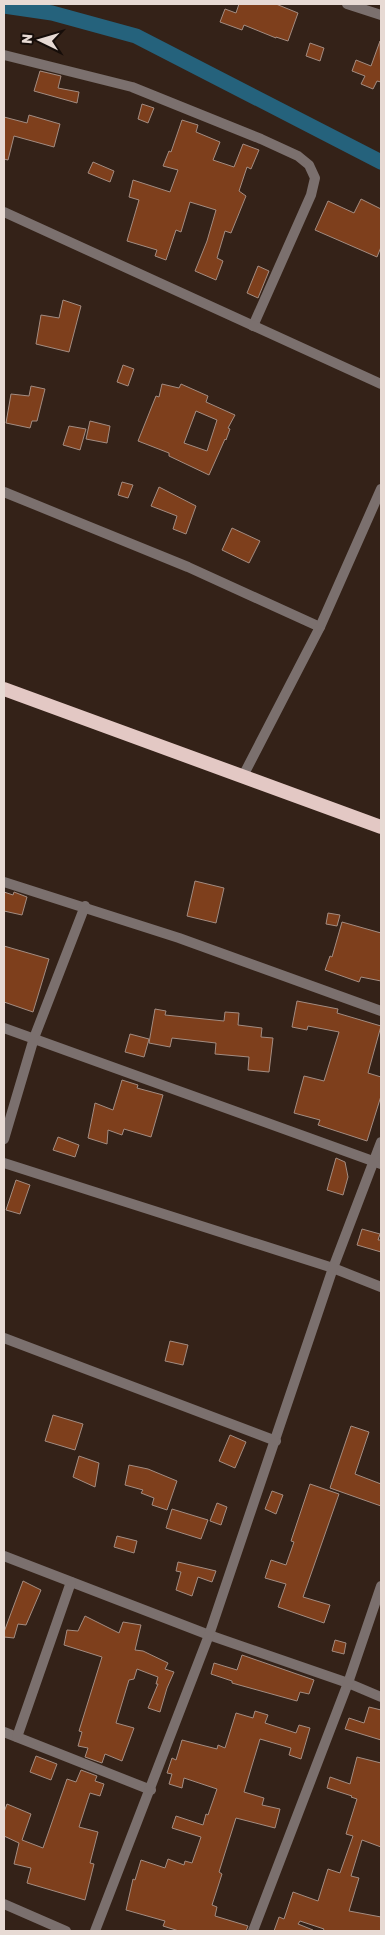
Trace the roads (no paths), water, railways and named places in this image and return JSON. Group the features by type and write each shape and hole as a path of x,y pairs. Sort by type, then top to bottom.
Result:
{"highway":[{"path":"4,689 381,827"}],"street":[{"path":"347,4 381,15"},
{"path":"4,55 132,87 261,139 298,156 309,165 315,178 311,195 253,326"},
{"path":"4,212 381,384"},
{"path":"242,776 320,627 381,489"},
{"path":"4,492 188,567 320,627"},
{"path":"4,882 85,906 179,938 381,1011"},
{"path":"4,1139 34,1038 85,906"},
{"path":"4,1028 378,1163"},
{"path":"95,1931 151,1790 209,1635 333,1268 378,1163 381,1142"},
{"path":"4,1163 333,1268 381,1288"},
{"path":"4,1338 276,1441"},
{"path":"4,1556 209,1635 348,1683 381,1697"},
{"path":"16,1737 71,1582"},
{"path":"253,1931 348,1683 381,1586"},
{"path":"4,1732 151,1790"},
{"path":"4,1904 66,1931"}],"waterway":[{"path":"4,6 52,13 136,36 381,162"}]}
